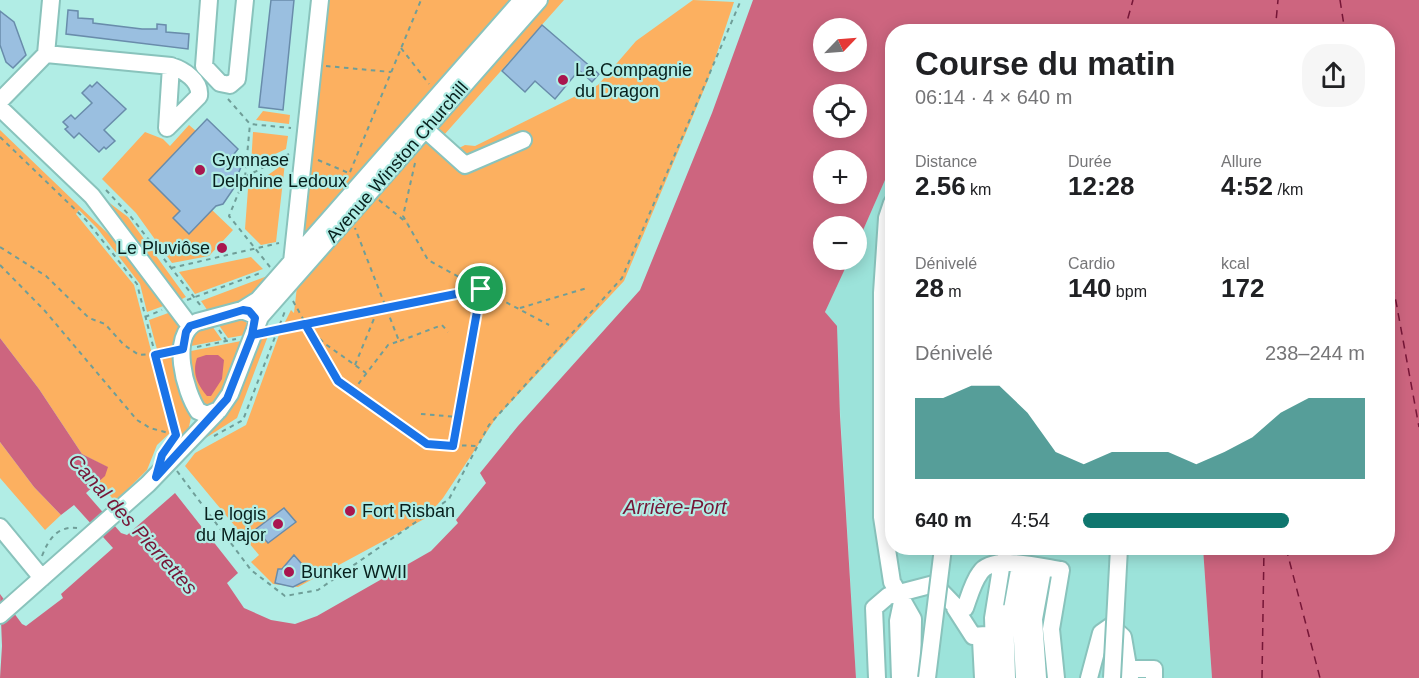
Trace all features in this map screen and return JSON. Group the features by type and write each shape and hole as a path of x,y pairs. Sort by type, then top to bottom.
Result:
{"street":[{"path":"0,101 45,54 51,0"},
{"path":"209,0 204,66 220,83 230,85 237,79 245,0"},
{"path":"292,262 320,0"},
{"name":"Avenue Winston Churchill","path":"243,310 255,303 292,262 522,0"},
{"name":"Avenue Winston Churchill","path":"254,330 539,0"},
{"path":"45,54 171,66"},
{"path":"0,108 92,196 190,326"},
{"path":"0,122 116,230"},
{"path":"426,130 465,165 524,140"},
{"path":"885,248 882,293 882,517 885,540"},
{"path":"0,615 20,597 38,573 94,533 124,506 177,441 195,426 196,410 182,377 183,349 186,332 190,326 243,310 252,313 254,330 230,394 219,410 177,441"},
{"path":"196,410 207,415 219,410"},
{"path":"0,527 38,573"},
{"path":"887,555 906,678"},
{"path":"927,678 942,555"},
{"path":"1112,678 1119,555"},
{"path":"955,608 959,610 965,608 980,573 985,567 1031,566"},
{"path":"995,678 992,652 993,618 1031,566"},
{"path":"1001,678 999,616 1031,566"},
{"path":"1007,678 1004,618 1031,566"},
{"path":"1013,678 1010,624 1031,566"},
{"path":"1018,678 1015,630 1031,566"},
{"path":"1024,678 1021,622 1031,566"},
{"path":"1031,566 1027,621 1032,678"},
{"path":"1031,566 1038,678"},
{"path":"1031,566 1044,678"},
{"path":"1031,566 1045,630 1050,678"},
{"path":"1031,566 1051,629 1056,678"},
{"path":"894,609 924,594 934,584 945,592 955,608 980,635 989,678"},
{"path":"878,678 874,608 894,609 913,619 912,678"},
{"path":"887,678 894,609"},
{"path":"892,678 894,609"},
{"path":"894,609 900,678"},
{"path":"1089,678 1101,633 1111,626 1123,637 1144,674"},
{"path":"976,678 980,635"},
{"path":"980,635 983,678"}],"path":[{"path":"350,172 422,0"},
{"path":"176,469 251,570 285,596 318,590 449,498 489,425 622,278 741,0"},
{"path":"401,48 430,86"},
{"path":"314,65 391,72"},
{"path":"220,83 230,102 250,124 293,128"},
{"path":"145,317 272,269 229,216 245,177 250,124"},
{"path":"0,137 86,220 137,284 177,441"},
{"path":"245,177 290,154"},
{"path":"417,158 403,216 428,260 549,325"},
{"path":"104,187 131,217 210,319"},
{"path":"355,228 399,341"},
{"path":"171,268 281,242"},
{"path":"0,247 46,276 89,318 105,324 124,345 139,355 155,355 254,330 305,324 481,289"},
{"path":"0,265 45,311 138,420 177,441"},
{"path":"520,308 587,288"},
{"path":"453,446 481,289"},
{"path":"292,299 338,381 427,444 476,446"},
{"path":"355,365 378,309"},
{"path":"305,324 324,343 366,373"},
{"path":"353,391 388,345 442,325 448,332"},
{"path":"421,414 458,417"},
{"path":"38,573 48,541 65,527 87,527 94,533"}],"shaded area":[{"path":"329,0 564,0 444,135 459,148 465,145 475,146 598,85 636,41 693,0 734,2 708,80 624,281 496,418 443,498 426,518 298,587 273,584 251,562 259,555 185,466 195,453 246,425 280,332 301,328 298,323 283,326 291,310 294,313"},
{"path":"263,111 290,115 289,124 256,120"},
{"path":"189,125 196,131 149,180 180,211 173,218 189,234 212,210 233,230 209,256 172,263 136,213 102,179 145,132 163,139 170,146"},
{"path":"0,130 125,250 166,305 147,312 140,284 97,228 79,210 76,214 134,285 172,431 157,445 147,470 115,502 99,481 107,467 82,454 39,389 0,338"},
{"path":"253,132 288,136 286,149 251,165"},
{"path":"285,163 276,242 261,245 245,229 248,189"},
{"path":"885,180 885,555 1203,555 1212,678 856,678 835,325 826,315 825,308 844,270 867,270 867,221"},
{"path":"103,198 128,217 186,297 178,301"},
{"path":"251,257 263,269 195,294 179,272"},
{"path":"270,275 256,298 210,314 201,301"},
{"path":"171,312 180,324 179,348 158,353 149,320"},
{"path":"241,318 247,323 245,335 228,338 218,324"},
{"path":"212,326 222,340 191,346 194,332"},
{"path":"268,336 237,418 204,439 201,437 257,338"},
{"path":"241,341 230,377 221,395 208,407 202,405 189,369 191,351"},
{"path":"178,354 191,417 189,427 182,439 159,358"},
{"path":"0,442 34,487 61,515 45,530 0,478"}],"water":[{"name":"Arrière-Port","path":"753,0 1419,0 1419,678 1212,678 1203,555 1395,555 1395,24 885,24 885,180 867,221 867,216 813,216 813,270 844,270 825,312 837,326 840,416 856,678 0,678 2,646 0,594 22,624 26,626 63,598 61,594 113,548 74,505 61,515 34,487 0,442 0,338 39,389 82,454 108,467 105,476 86,493 121,533 127,535 175,493 238,573 227,583 244,608 271,620 295,624 317,616 431,551 458,523 456,520 486,483 480,473 518,426 640,290 712,113"},
{"path":"218,355 224,360 222,379 211,396 203,392 195,373 197,358"}],"building":[{"path":"271,0 294,0 283,110 259,107"},
{"path":"68,10 78,11 78,18 93,19 93,23 142,29 157,29 157,24 166,25 166,32 189,34 188,49 66,34"},
{"path":"0,11 14,22 26,55 13,68 6,62 0,45"},
{"path":"542,25 599,74 592,82 579,70 555,99 535,81 525,92 502,71"},
{"path":"97,82 126,109 104,130 115,141 99,152 79,133 74,138 65,129 68,127 63,122 71,115 75,119 92,103 82,93"},
{"name":"Gymnase Delphine Ledoux","path":"207,119 238,149 234,154 244,160 236,179 238,182 223,204 216,206 189,234 173,218 180,211 149,180"},
{"name":"Le logis du Major","path":"284,508 296,522 268,543 256,529"},
{"name":"Bunker WWII","path":"294,555 301,563 301,574 309,579 293,587 275,583 278,569 282,569"}],"ferry route":[{"path":"1126,24 1133,0"},
{"path":"1276,24 1278,0"},
{"path":"1340,0 1344,24"},
{"path":"1395,296 1419,427"},
{"path":"1262,678 1264,555"},
{"path":"1288,555 1320,678"}],"place":[{"name":"La Compagnie du Dragon","path":"563,80"},
{"name":"Gymnase Delphine Ledoux","path":"200,170"},
{"name":"Le Pluviôse","path":"222,248"},
{"name":"Fort Risban","path":"350,511"},
{"name":"Le logis du Major","path":"278,524"},
{"name":"Bunker WWII","path":"289,572"}],"route":[{"path":"481,289 305,324 252,335 227,399 156,477 162,455 176,435 155,355 183,349 186,332 196,322 243,310 252,313 256,320 252,335 276,330 305,324 338,381 427,444 453,446 481,289"}],"water label":[{"name":"Canal des Pierrettes","path":"133,524"}]}
